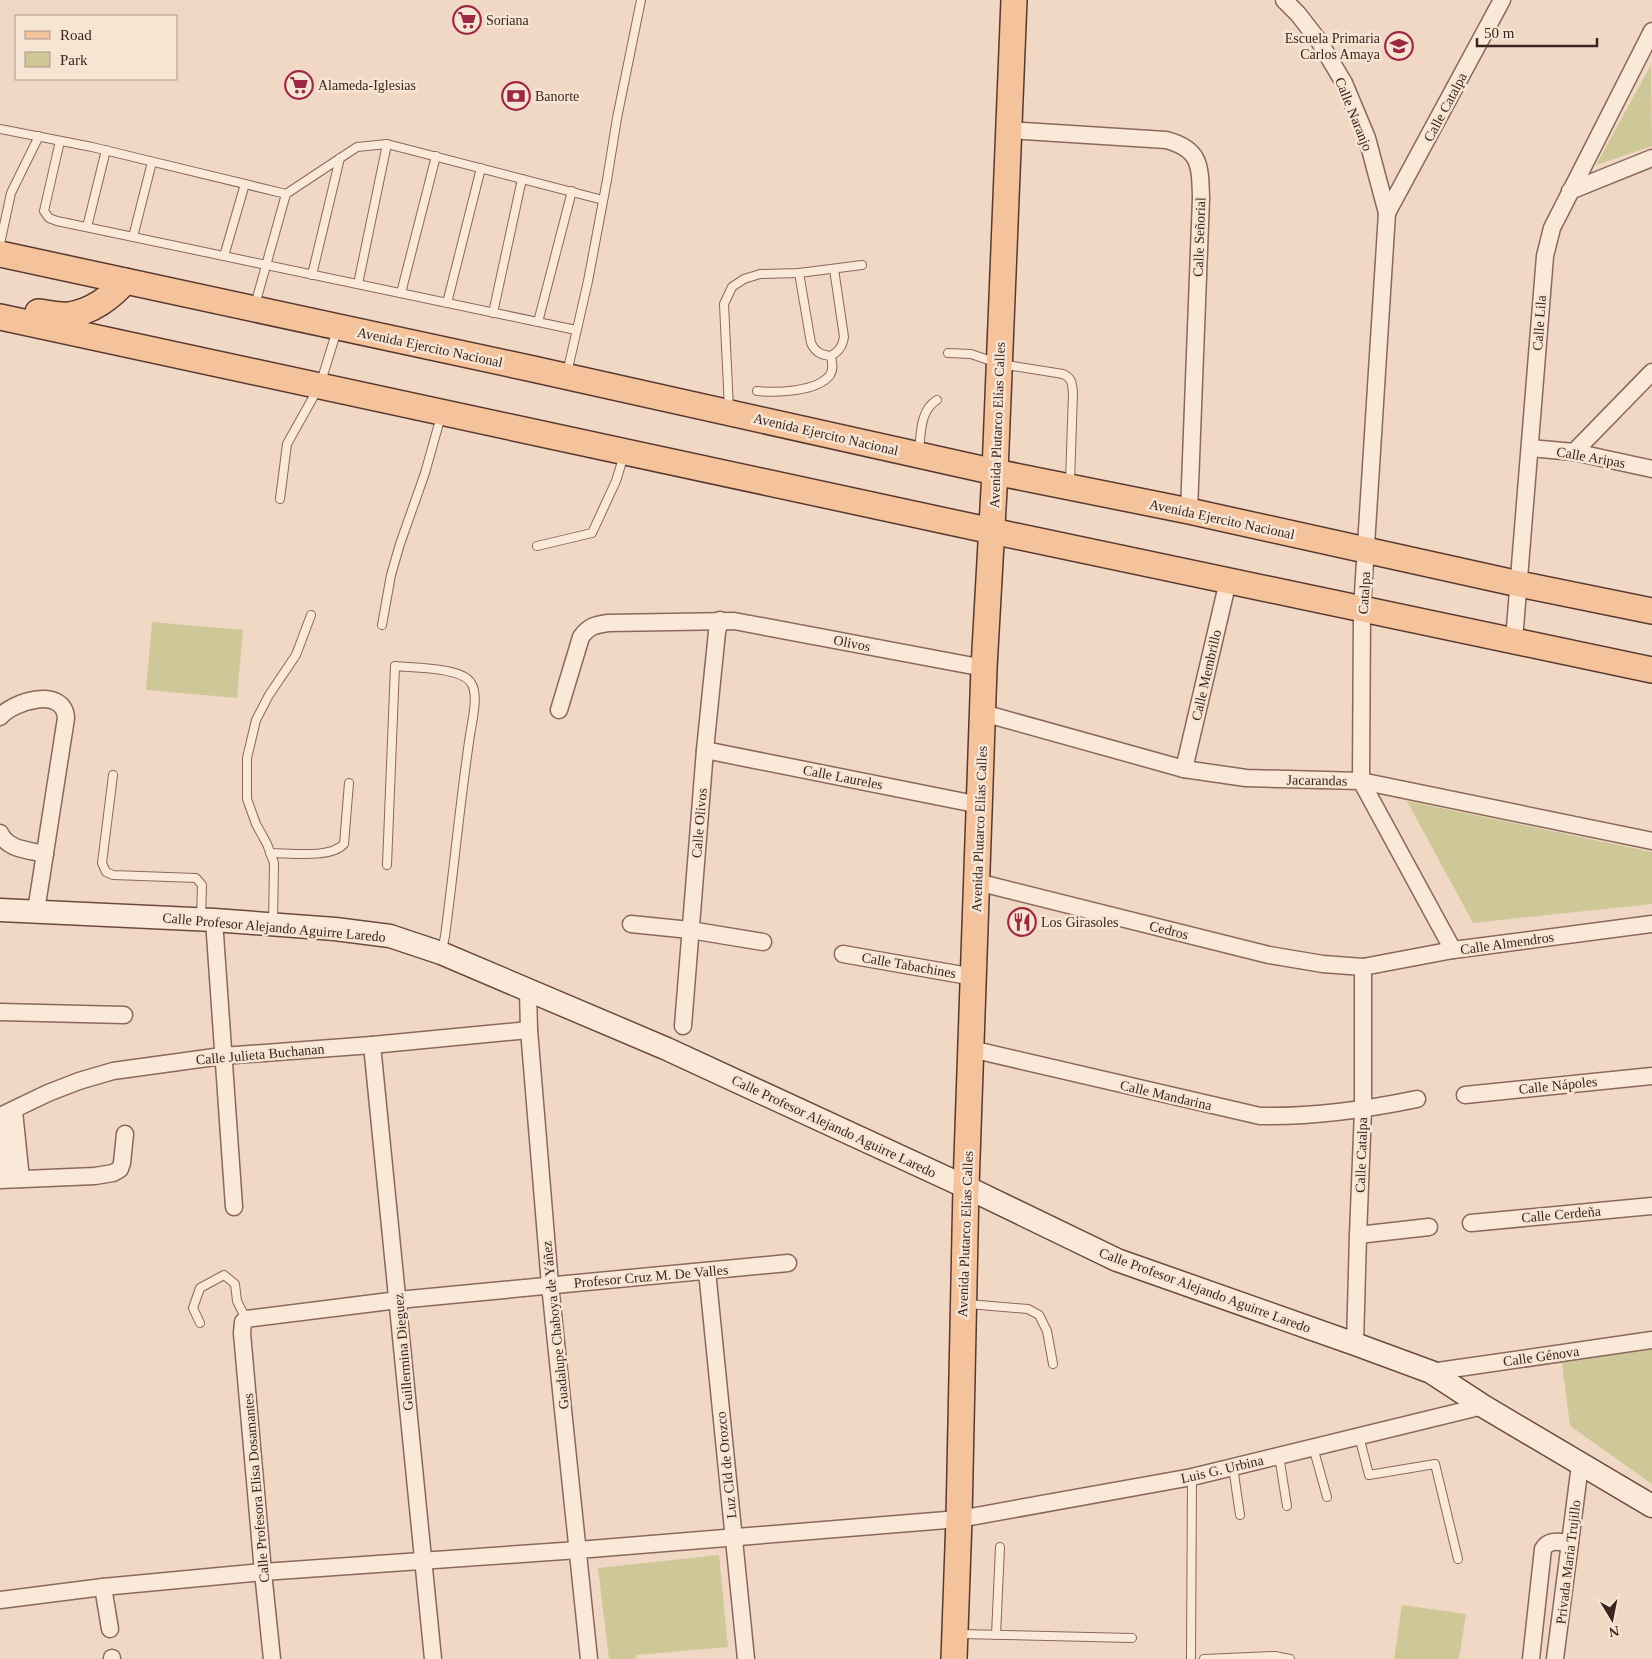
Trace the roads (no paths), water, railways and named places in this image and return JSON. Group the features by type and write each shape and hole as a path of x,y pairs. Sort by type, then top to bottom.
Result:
{"main road":[{"name":"Avenida Plutarco Elías Calles","path":"954,1659 966,1188 984,713 984,668 1000,364 1014,0"},
{"name":"Avenida Ejercito Nacional","path":"0,254 729,412 995,472 1189,511 1519,584 1652,611"},
{"path":"8,318 26,310 69,315 86,311 110,296 125,281"},
{"path":"8,318 992,531 1652,670"}],"street":[{"name":"Calle Naranjo","path":"1284,0 1298,14 1319,41 1344,83 1367,138 1387,213"},
{"name":"Calle Catalpa","path":"1387,213 1502,0"},
{"name":"Calle Lila","path":"1514,640 1545,256 1552,228 1652,31"},
{"name":"Calle Señorial","path":"1009,130 1166,140 1181,144 1196,159 1200,175 1201,198 1189,511"},
{"path":"1570,191 1652,158"},
{"name":"Catalpa","path":"1387,213 1362,609 1361,781 1453,950"},
{"path":"1574,452 1652,372"},
{"name":"Calle Aripas","path":"1530,448 1574,452 1652,469"},
{"name":"Calle Membrillo","path":"1184,769 1228,581"},
{"name":"Calle Olivos","path":"683,1026 705,750 717,632 720,620"},
{"name":"Olivos","path":"559,710 581,637 587,629 594,625 734,621 984,668"},
{"path":"0,717 6,709 31,701 52,699 59,702 66,711 36,911"},
{"name":"Jacarandas","path":"984,713 1184,769 1246,778 1361,781 1652,840"},
{"name":"Calle Laureles","path":"705,750 980,805"},
{"path":"0,833 4,840 13,847 45,854"},
{"name":"Cedros","path":"977,882 1268,955 1323,964 1363,967"},
{"name":"Calle Profesor Alejando Aguirre Laredo","path":"0,910 207,920 335,929 390,936 441,953 668,1050 966,1188 1116,1260 1431,1372 1580,1465 1652,1506"},
{"path":"207,920 222,1056 234,1207"},
{"path":"631,924 690,930 763,942"},
{"name":"Calle Almendros","path":"1363,967 1453,950 1652,924"},
{"name":"Calle Tabachines","path":"843,954 974,977"},
{"name":"Calle Catalpa","path":"1356,1344 1363,1110 1363,967"},
{"name":"Guadalupe Chaboya de Yáñez","path":"528,991 529,1030 550,1285 589,1659"},
{"path":"0,1012 124,1016"},
{"name":"Calle Julieta Buchanan","path":"5,1115 48,1093 113,1071 222,1056 372,1045 529,1030"},
{"name":"Guillermina Dieguez","path":"372,1045 433,1659"},
{"name":"Calle Mandarina","path":"971,1049 1213,1107 1260,1116 1293,1117 1363,1110 1417,1099"},
{"name":"Calle Nápoles","path":"1465,1095 1652,1076"},
{"path":"5,1115 10,1179 95,1176 113,1173 120,1169 122,1163 125,1134"},
{"name":"Calle Cerdeña","path":"1471,1222 1652,1206"},
{"path":"1358,1235 1428,1227"},
{"name":"Profesor Cruz M. De Valles","path":"246,1319 398,1300 788,1263"},
{"name":"Luz CId de Orozco","path":"706,1271 746,1659"},
{"name":"Calle Profesora Elisa Dosamantes","path":"246,1319 243,1322 242,1333 272,1659"},
{"name":"Calle Génova","path":"1431,1372 1652,1340"},
{"name":"Luis G. Urbina","path":"0,1600 104,1587 263,1572 578,1550 959,1519 1192,1477 1483,1406"},
{"name":"Privada Maria Trujillo","path":"1555,1658 1580,1465"},
{"path":"1555,1658 1531,1657 1543,1549 1551,1541 1570,1544"},
{"path":"104,1587 110,1629"}],"lane":[{"path":"566,377 604,200 616,118 641,0"},
{"path":"0,129 106,150 286,194"},
{"path":"0,244 11,193 39,136"},
{"path":"60,141 44,212 49,218 57,221 576,330"},
{"path":"254,309 286,194 357,147 387,144 604,200"},
{"path":"358,284 387,144"},
{"path":"87,228 106,150"},
{"path":"401,293 436,156"},
{"path":"312,275 340,158"},
{"path":"133,237 152,162"},
{"path":"447,303 481,168"},
{"path":"493,313 522,179"},
{"path":"224,256 245,184"},
{"path":"538,322 572,191"},
{"path":"729,412 724,304 732,287 744,279 760,274 799,273 862,265"},
{"path":"799,273 810,343 819,353 831,356 840,350 844,337 834,268"},
{"path":"280,499 287,444 320,385 338,328"},
{"path":"948,353 971,354 1000,364 1063,374 1069,377 1072,382 1070,487"},
{"path":"757,391 782,392 822,382 833,368 831,356"},
{"path":"918,455 925,414 930,404 937,400"},
{"path":"382,625 391,575 400,544 426,473 443,412"},
{"path":"537,546 592,533 616,481 625,451"},
{"path":"273,925 274,863 247,799 247,758 256,720 269,696 296,655 311,615"},
{"path":"387,865 395,666 450,672 465,677 472,683 474,690 474,710 461,792 446,928 441,953"},
{"path":"113,775 102,863 106,872 113,875 196,878 202,886 207,920"},
{"path":"270,853 323,853 339,850 344,844 349,784"},
{"path":"200,1323 193,1308 200,1288 224,1275 235,1284 237,1301 246,1319"},
{"path":"963,1304 1028,1308 1039,1314 1047,1331 1052,1364"},
{"path":"1359,1436 1369,1475 1435,1464 1458,1559"},
{"path":"1313,1447 1327,1497"},
{"path":"1279,1456 1287,1506"},
{"path":"1233,1467 1240,1515"},
{"path":"1191,1659 1192,1477"},
{"path":"996,1635 1000,1547"},
{"path":"954,1634 1132,1638"},
{"path":"1204,1659 1275,1656 1290,1659"}],"place":[{"name":"Soriana","path":"467,20"},
{"name":"Escuela Primaria Carlos Amaya","path":"1399,46"},
{"name":"Alameda-Iglesias","path":"299,85"},
{"name":"Banorte","path":"516,96"},
{"name":"Los Girasoles","path":"1022,922"}]}
